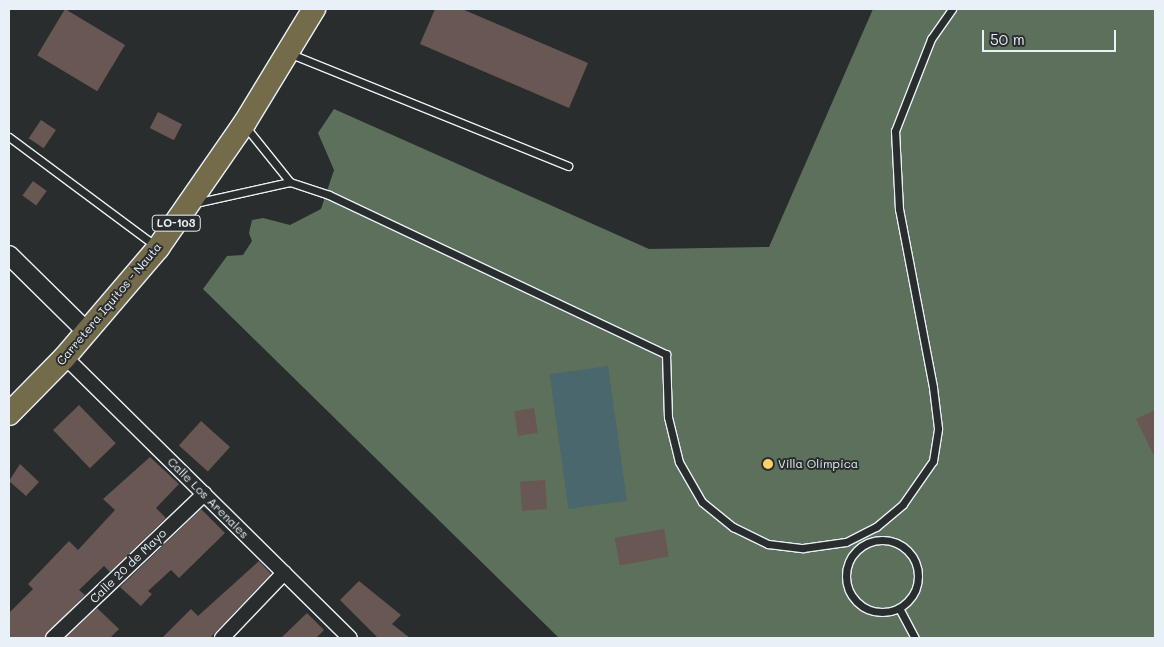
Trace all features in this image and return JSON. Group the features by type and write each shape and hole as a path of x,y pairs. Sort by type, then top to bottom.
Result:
{"main road":[{"name":"Carretera Iquitos - Nauta","path":"9,414 65,357 158,248 244,124 314,9"}],"street":[{"path":"9,255 87,332"},
{"name":"Calle Los Arenales","path":"65,357 284,573 343,636"},
{"name":"Calle 20 de Mayo","path":"53,638 204,494"},
{"path":"222,638 284,573"}],"lane":[{"path":"188,205 290,182 329,195 666,354 668,417 679,462 702,502 733,527 768,544 803,548 846,542 862,534 904,504 933,460 938,428 933,387 899,209 895,131 931,39 952,9"},
{"path":"288,52 568,166"},
{"path":"244,124 290,182"},
{"path":"9,137 158,248"},
{"path":"862,534 868,544"},
{"path":"893,542 914,560 917,587 899,608 872,611 851,593 848,566 868,544 893,542"},
{"path":"899,608 915,638"}],"green space":[{"name":"Villa Olímpica","path":"873,9 1155,9 1155,638 559,638 203,289 227,256 243,255 252,241 249,233 252,220 263,218 290,225 321,209 334,170 318,133 334,109 649,249 769,247"}],"water":[{"path":"608,366 627,501 569,509 550,374"}],"building":[{"path":"65,9 125,45 97,91 37,55"},
{"path":"435,9 462,9 588,63 569,108 420,44"},
{"path":"158,112 182,124 174,140 150,128"},
{"path":"41,120 56,130 44,148 29,138"},
{"path":"33,181 47,191 36,206 22,196"},
{"path":"79,405 116,443 90,468 53,430"},
{"path":"534,408 538,433 518,436 514,411"},
{"path":"1155,410 1155,458 1136,419"},
{"path":"201,421 230,447 208,472 179,446"},
{"path":"150,457 179,484 156,508 166,518 110,572 104,566 79,590 85,595 44,638 9,638 9,613 33,589 28,584 69,541 78,550 115,510 103,499"},
{"path":"20,464 39,482 26,496 9,481"},
{"path":"545,480 547,509 522,511 520,482"},
{"path":"201,509 225,533 179,578 171,570 148,591 152,594 141,606 120,587"},
{"path":"664,529 669,557 620,565 615,538"},
{"path":"259,561 271,574 210,638 162,638 191,609 198,616"},
{"path":"359,581 401,615 392,624 410,638 378,638 340,600"},
{"path":"97,608 119,629 110,638 65,638"},
{"path":"307,613 324,630 316,638 281,638"}],"place":[{"name":"Villa Olímpica","path":"768,464"}]}
